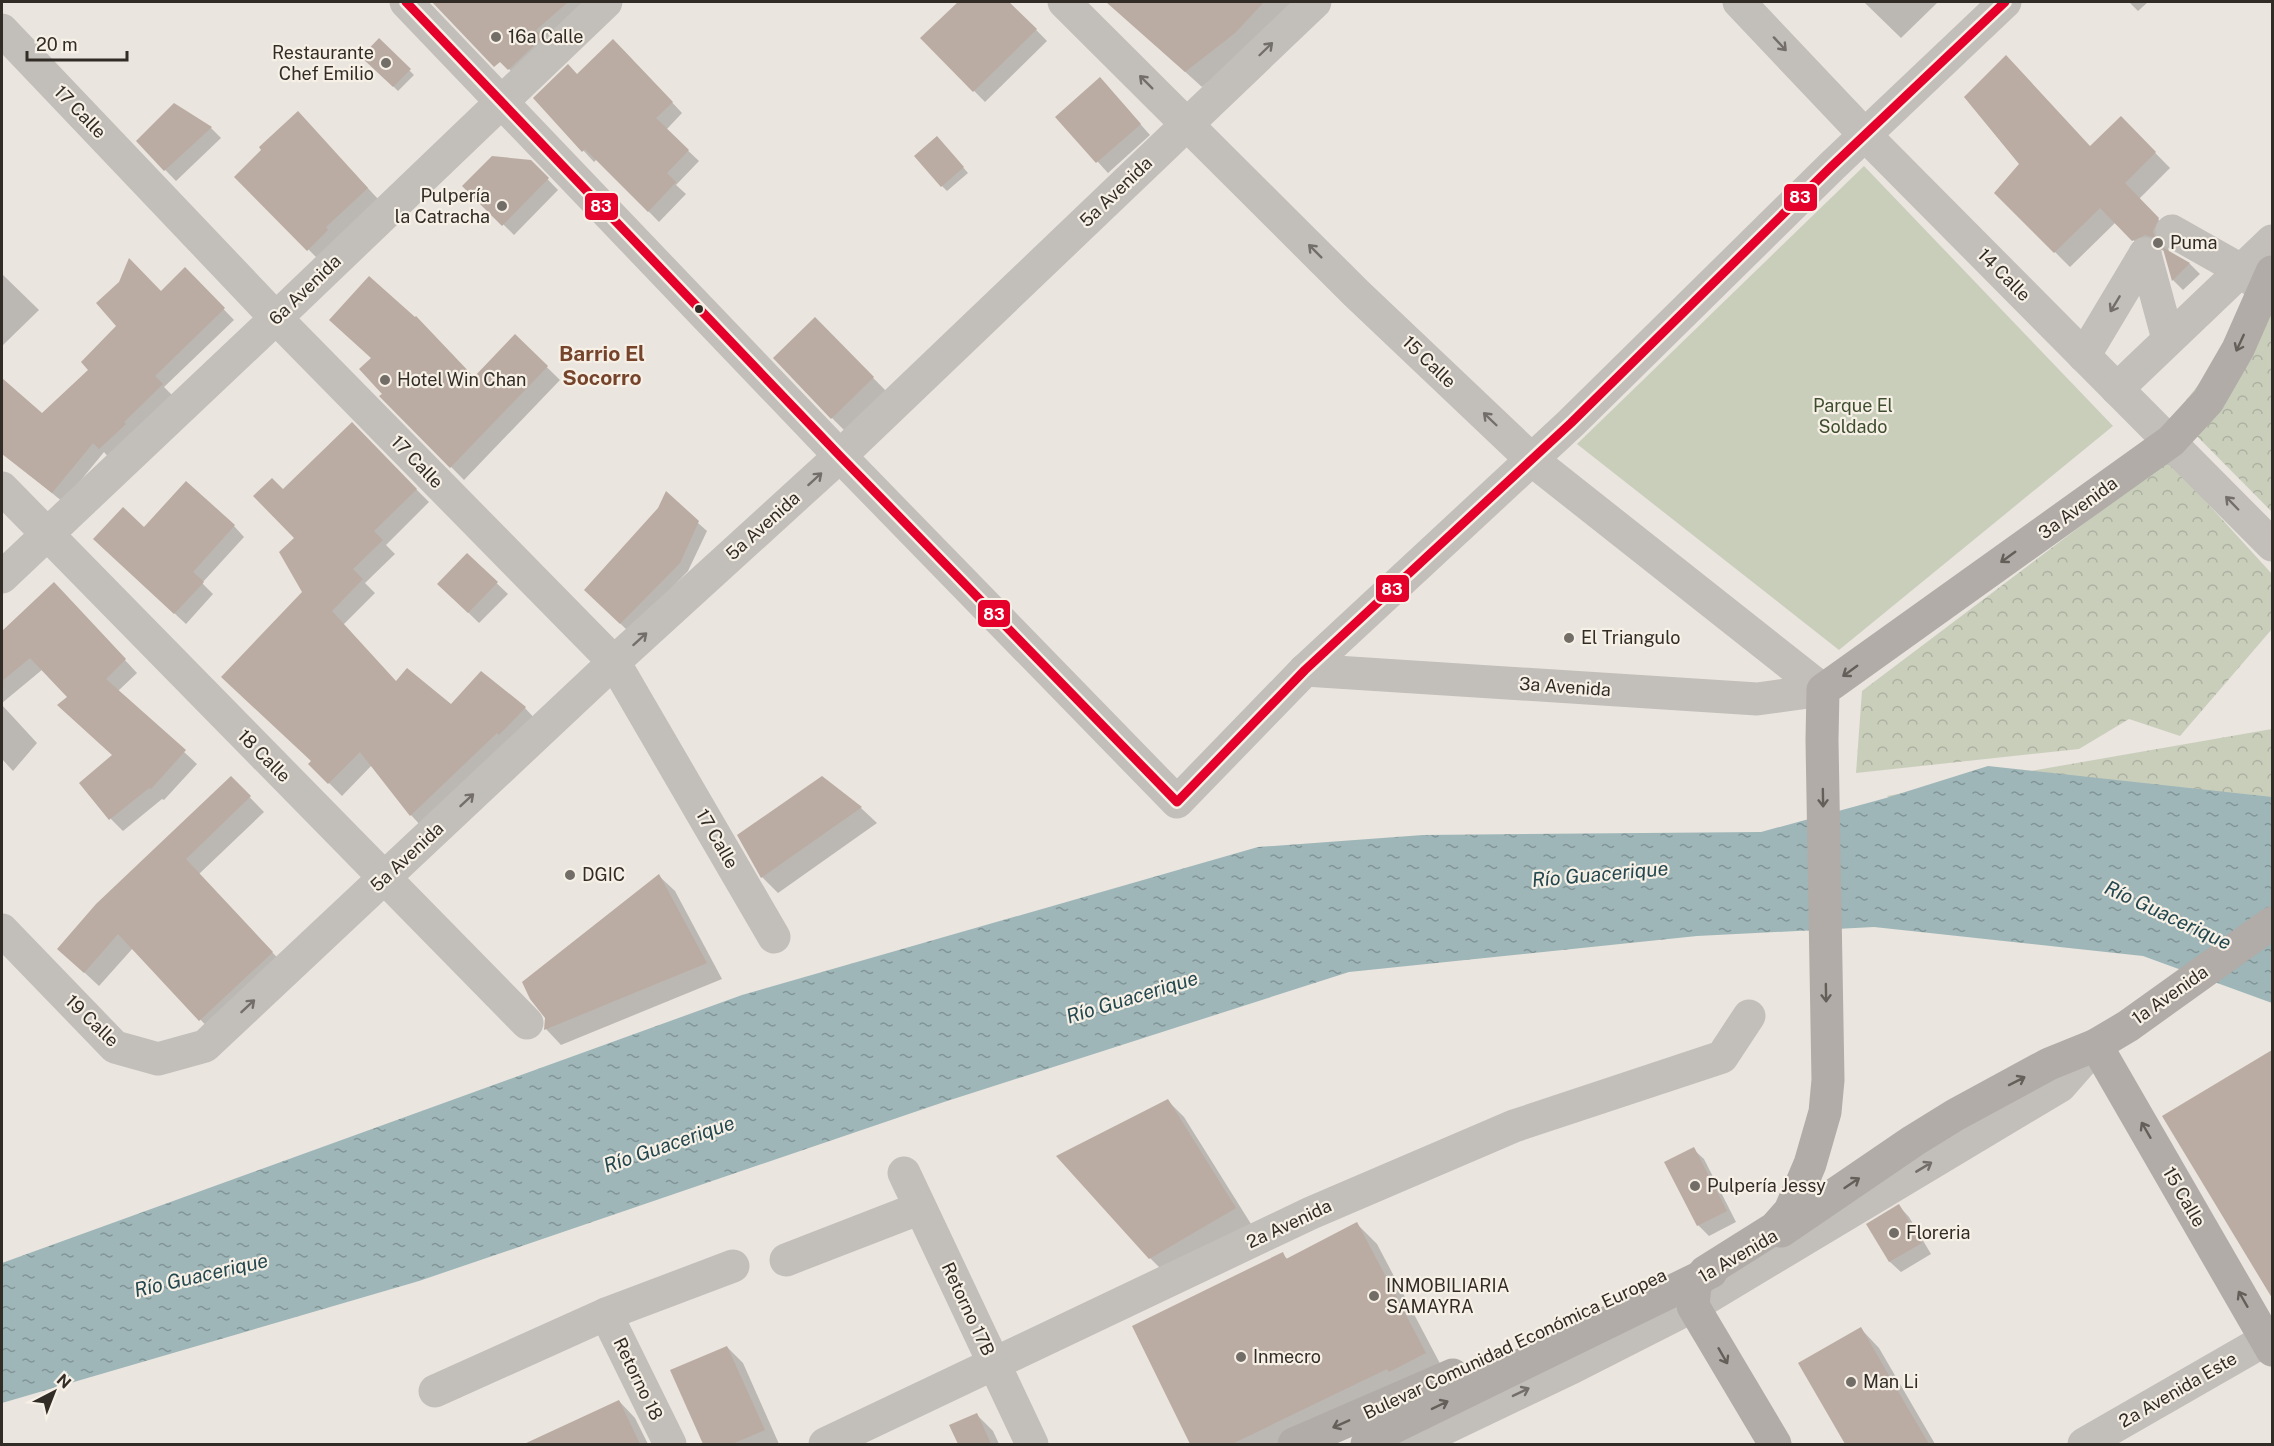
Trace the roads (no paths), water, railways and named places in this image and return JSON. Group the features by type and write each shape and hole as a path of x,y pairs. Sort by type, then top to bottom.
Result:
{"main road":[{"name":"3a Avenida","path":"1823,690 2171,441 2208,401 2238,348 2263,281"},
{"path":"1775,1444 1694,1306 1695,1285 1705,1272 1775,1228 1790,1211 1810,1164 1825,1112 1828,1080 1823,690"},
{"name":"1a Avenida","path":"1389,1440 1756,1249 1912,1141 2049,1064 2096,1045 2128,1026 2272,923"},
{"name":"15 Calle","path":"2096,1045 2271,1342"},
{"name":"Bulevar Comunidad Económica Europea","path":"1294,1444 1532,1340 1702,1256 1777,1202 1810,1164"}],"street":[{"path":"406,2 840,456 1176,802 1305,670 1532,460 1865,135 2005,2"},
{"name":"6a Avenida","path":"2,577 606,2"},
{"name":"15 Calle","path":"1064,2 1356,293 1532,460 1823,690"},
{"name":"5a Avenida","path":"205,1046 614,662 840,456 1315,2"},
{"name":"14 Calle","path":"1739,2 1865,135 2272,544"},
{"name":"17 Calle","path":"2,30 276,318 614,662 774,937"},
{"path":"2172,231 2263,281"},
{"path":"2117,389 2168,339 2263,281 2272,241"},
{"path":"2084,356 2145,254 2168,339"},
{"name":"18 Calle","path":"2,488 527,1023"},
{"name":"3a Avenida","path":"1305,670 1757,699 1823,690"},
{"name":"19 Calle","path":"2,930 116,1047 158,1059 205,1046"},
{"name":"2a Avenida","path":"825,1444 1311,1213 1514,1125 1722,1057 1749,1016"},
{"name":"1a Avenida","path":"1694,1306 2060,1086 2096,1045"},
{"name":"Retorno 17B","path":"904,1173 1032,1444"},
{"path":"786,1260 920,1208"},
{"path":"435,1391 606,1314 733,1266"},
{"path":"1389,1440 1573,1367 1694,1306"},
{"name":"Retorno 18","path":"606,1314 670,1444"},
{"name":"2a Avenida Este","path":"2084,1444 2271,1342"}],"water":[{"name":"Río Guacerique","path":"1988,766 2272,797 2272,1003 2143,956 1874,927 1697,936 1349,972 944,1102 419,1281 2,1403 2,1263 742,995 1258,847 1423,835 1761,832 1886,798"}],"place":[{"name":"16a Calle","path":"496,37"},
{"name":"Restaurante Chef Emilio","path":"386,63"},
{"name":"Pulpería la Catracha","path":"502,206"},
{"name":"Puma","path":"2158,243"},
{"name":"Hotel Win Chan","path":"385,380"},
{"name":"El Triangulo","path":"1569,638"},
{"name":"DGIC","path":"570,875"},
{"name":"Pulpería Jessy","path":"1695,1186"},
{"name":"Floreria","path":"1894,1233"},
{"name":"INMOBILIARIA SAMAYRA","path":"1374,1296"},
{"name":"Inmecro","path":"1241,1357"},
{"name":"Man Li","path":"1851,1382"}],"district":[{"name":"Barrio El Socorro","path":"602,366"}],"park label":[{"name":"Parque El Soldado","path":"1853,416"}]}
